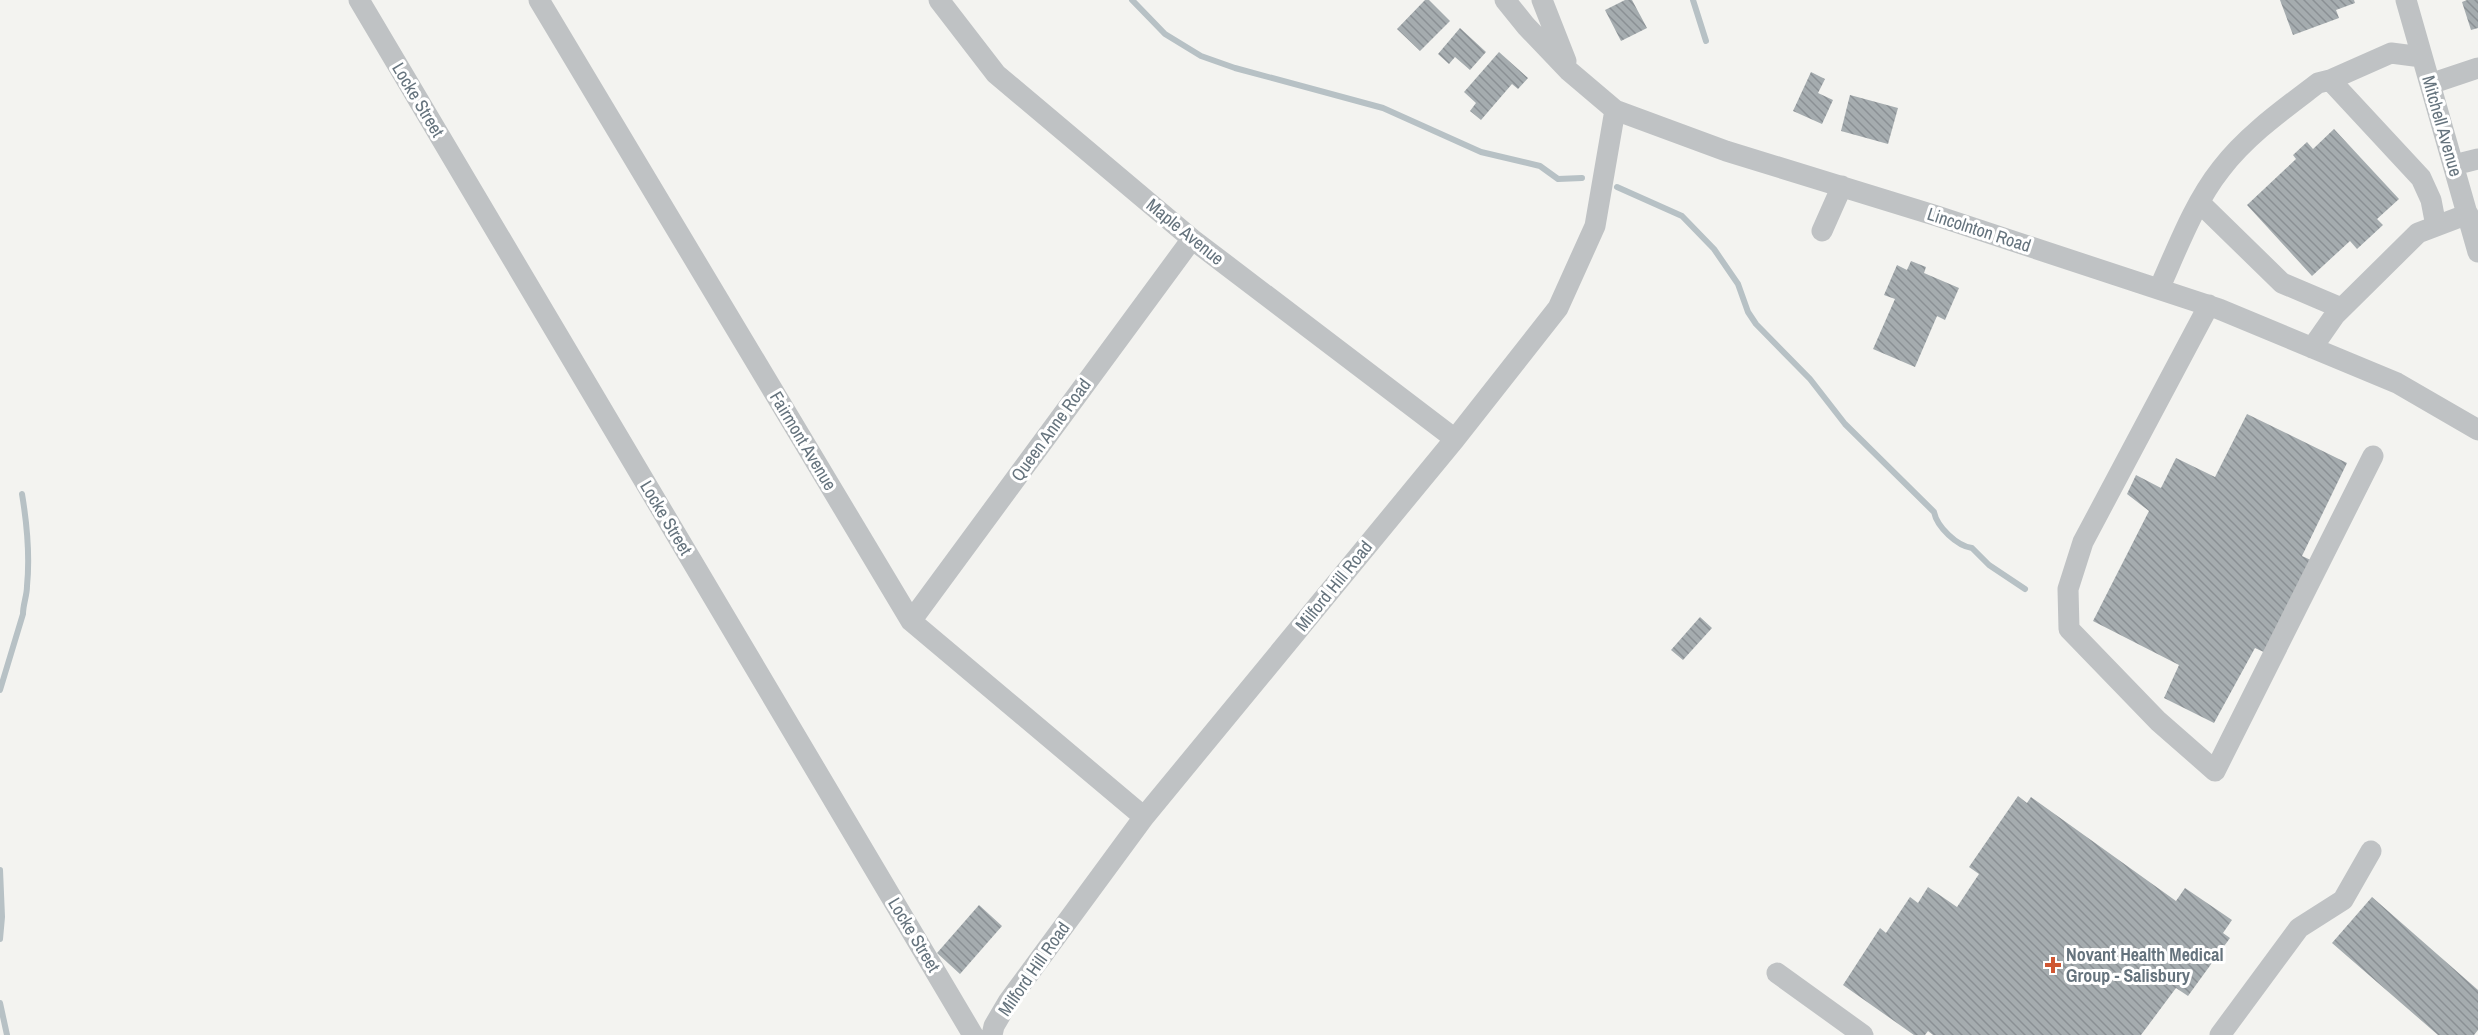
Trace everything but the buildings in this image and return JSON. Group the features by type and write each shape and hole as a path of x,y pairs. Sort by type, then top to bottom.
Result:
{"street":[{"name":"Locke Street","path":"359,0 973,1035"},
{"name":"Fairmont Avenue","path":"539,0 911,621 1144,817"},
{"name":"Maple Avenue","path":"939,0 996,74 1192,239 1455,439"},
{"name":"Lincolnton Road","path":"1504,0 1569,71 1615,110 1704,143 2209,305 2397,383 2478,430"},
{"path":"1542,0 1569,71"},
{"name":"Mitchell Avenue","path":"2406,0 2478,252"},
{"path":"2158,289 2200,203 2220,170 2253,135 2318,83 2330,80 2378,58 2426,71 2478,68"},
{"path":"2330,80 2421,178 2431,200 2436,226"},
{"name":"Milford Hill Road","path":"992,1035 994,1026 1008,1002 1144,817 1455,439 1558,308 1595,226 1615,110"},
{"path":"2454,165 2478,159"},
{"path":"1822,231 1842,186"},
{"path":"2200,203 2282,283 2341,308"},
{"path":"2312,348 2341,308 2418,233 2468,214"},
{"name":"Queen Anne Road","path":"911,621 1192,239"},
{"path":"2209,305 2083,542 2068,589 2069,629 2158,721 2215,771 2373,456"},
{"path":"2220,1035 2299,928 2343,900 2371,851"},
{"path":"1777,973 1863,1035"}],"waterway":[{"path":"1132,0 1165,34 1201,56 1235,68 1383,108 1481,152 1540,166 1558,179 1582,178"},
{"path":"1693,0 1706,41"},
{"path":"1617,187 1682,216 1714,249 1738,284 1748,312 1756,324 1810,379 1845,424 1934,512 1939,524 1948,535 1960,544 1972,548 1989,565 2025,589"},
{"path":"0,690 23,614 27,590 28,540 22,494"},
{"path":"0,870 2,917 0,939"},
{"path":"0,1003 7,1035"}],"place":[{"name":"Novant Health Medical Group - Salisbury","path":"2053,965"}]}
